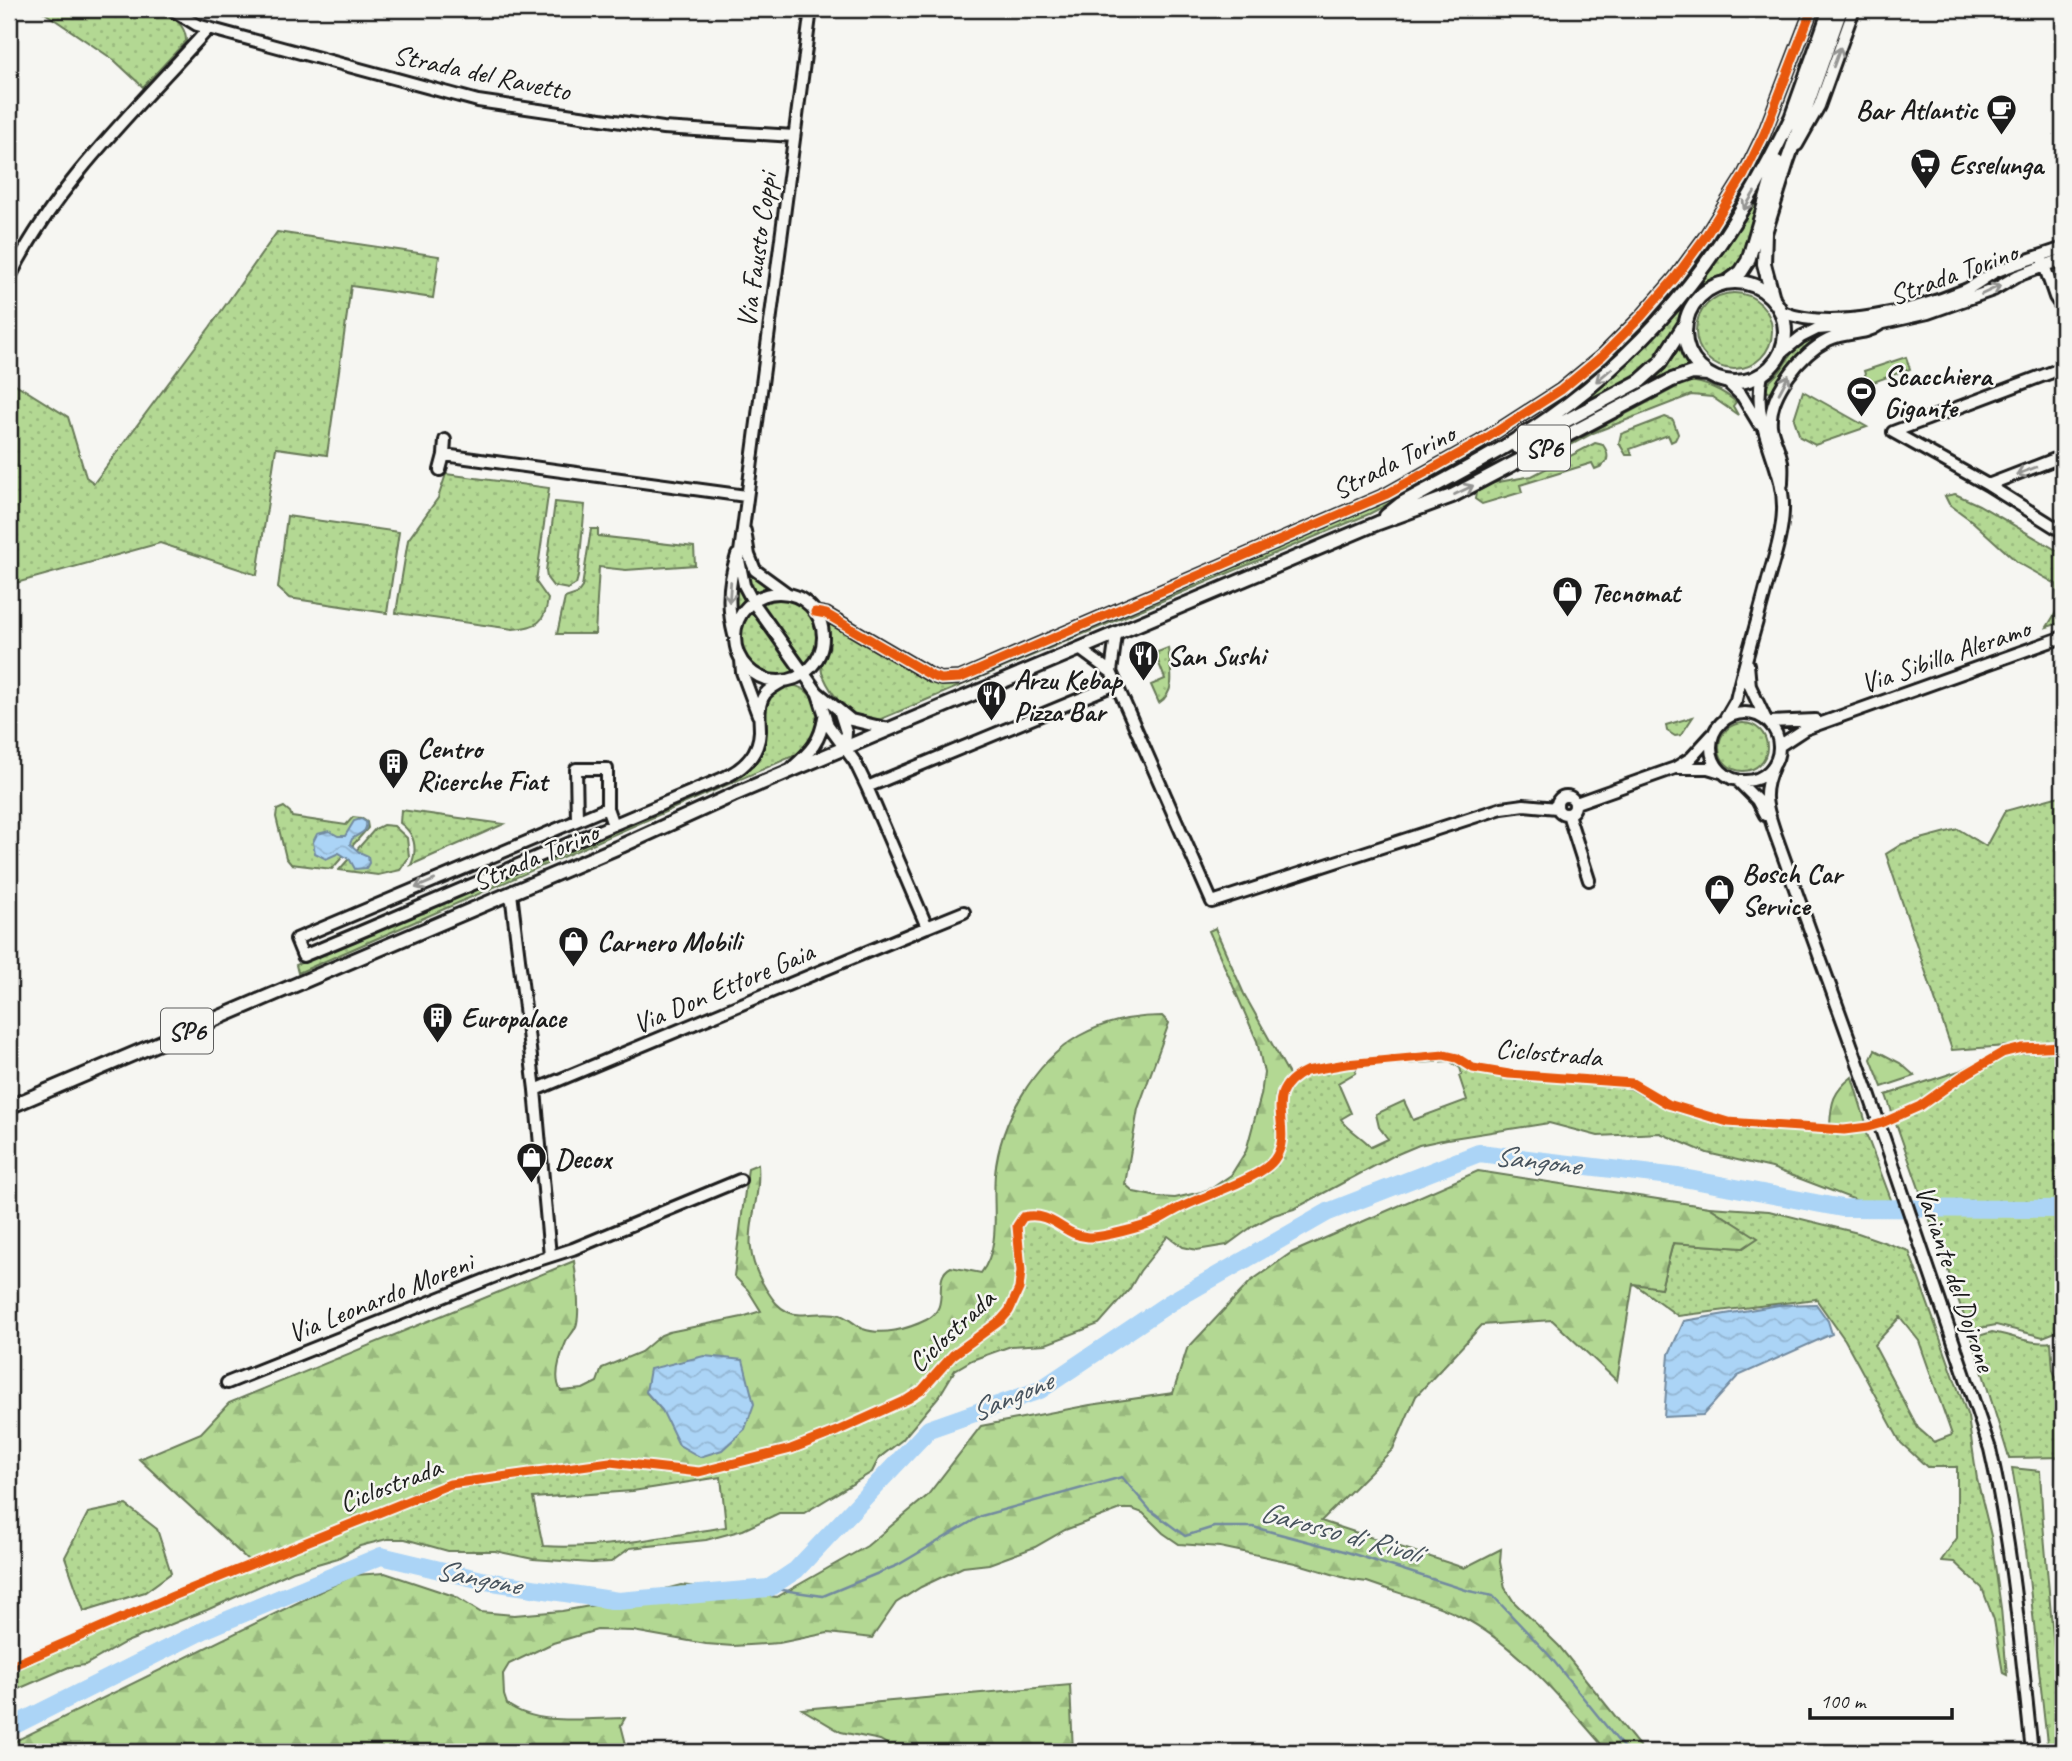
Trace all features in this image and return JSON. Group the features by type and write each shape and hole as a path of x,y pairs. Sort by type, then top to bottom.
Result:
{"main road":[{"name":"SP6","path":"1685,324 1694,303 1702,294 1711,287 1728,282 1741,272 1748,261 1791,118 1830,9"},
{"path":"1685,324 1685,339 1690,355 1708,374 1726,381 1749,380 1762,374 1775,363 1781,353 1786,332 1764,264 1763,243 1787,162 1841,9"},
{"name":"SP6","path":"1378,523 1401,504 1516,440 1548,419 1594,384 1643,338 1687,290 1718,249 1752,195 1791,118"},
{"path":"1728,282 1749,283 1763,289 1773,298"},
{"name":"Strada Torino","path":"1378,523 1640,381 1660,363 1685,324"},
{"name":"Strada Torino","path":"9,1107 845,747 1378,523 1464,490 1684,375 1708,374"}],"street":[{"name":"Strada del Ravetto","path":"171,9 187,20 209,28 478,101 663,128 794,136"},
{"name":"Via Fausto Coppi","path":"759,718 742,672 730,622 729,589 743,519 811,9"},
{"name":"Strada Torino","path":"815,612 826,614 924,672 942,679 960,678 1387,494 1480,442 1562,390 1602,356 1675,278 1705,237 1744,175 1773,113 1812,9"},
{"path":"1787,162 1819,106 1854,9"},
{"path":"9,279 22,251 69,184 209,28"},
{"name":"Strada Torino","path":"1781,353 1801,337 1817,329 1879,324 1928,313 1976,297 1993,290 2063,248"},
{"name":"Strada Torino","path":"1782,313 1801,319 1887,314 1925,305 1966,290 2000,270 2063,259"},
{"path":"2043,261 2055,297 2063,309"},
{"path":"1116,635 1111,672 1212,902 1502,808 1531,804 1557,808 1568,814 1573,811 1576,803 1675,768 1700,750 1725,719 1736,700 1781,524 1783,464 1771,416 1784,384 1803,358 1820,345 1847,333 1868,333 1879,324"},
{"path":"2063,368 1893,432 1988,485 2063,532"},
{"path":"1762,374 1758,399 1763,433 1782,497"},
{"path":"1726,381 1742,396 1763,433"},
{"path":"440,470 445,440"},
{"path":"444,455 746,496"},
{"path":"1988,485 2063,456"},
{"path":"743,519 749,555 755,570 788,594 799,598 815,612 822,630 822,648 815,663 804,674 783,681 765,695 759,718"},
{"name":"Via Fausto Coppi","path":"739,545 740,574 753,602 817,692 859,723 889,729"},
{"path":"735,640 739,619 753,602 769,595 788,594"},
{"name":"Via Sibilla Aleramo","path":"1779,746 1805,729 2063,637"},
{"path":"1081,650 1111,672"},
{"path":"1675,768 1708,768 1737,780 1756,779 1773,766 1779,746 1777,735 1750,686 1748,655"},
{"path":"741,660 747,668 763,678 783,681"},
{"path":"867,788 1116,684"},
{"name":"Via Fausto Coppi","path":"817,692 834,735 845,747"},
{"path":"838,709 846,732 845,747 867,788 927,927"},
{"path":"1725,719 1735,714 1748,713 1767,721"},
{"path":"789,771 815,746 821,736 825,715"},
{"name":"Via Sibilla Aleramo","path":"1767,721 1807,721 1842,715"},
{"name":"Strada Torino","path":"607,808 296,939 303,956 721,779 743,767 756,750 760,731 759,718"},
{"path":"1714,733 1711,748 1722,772"},
{"name":"Variante del Dojrone","path":"1773,766 1766,782 1765,802 1869,1094 1990,1450 2013,1575 2032,1752"},
{"name":"Strada Torino","path":"576,820 576,769 607,769 607,808 613,825"},
{"name":"Variante del Dojrone","path":"1737,780 1756,800 1775,833"},
{"path":"1557,808 1559,799 1565,796 1571,797 1576,803"},
{"path":"1568,814 1589,880"},
{"name":"Strada Torino","path":"564,825 571,843"},
{"path":"511,892 535,1090 550,1256"},
{"name":"Via Don Ettore Gaia","path":"535,1090 964,912"},
{"name":"Via Leonardo Moreni","path":"227,1383 523,1265 573,1249 740,1180"}],"green space":[{"path":"39,9 164,9 182,26 186,41 143,87 114,60"},
{"path":"1767,179 1742,265 1710,280 1694,293 1685,306 1669,343 1647,368 1606,396 1561,419 1559,416 1671,315 1724,248"},
{"path":"277,232 439,256 433,298 351,286 327,455 276,448 257,575 160,543 9,585 9,380 68,417 86,477 94,483"},
{"path":"1727,293 1741,293 1755,299 1766,310 1772,331 1769,346 1761,358 1741,369 1727,369 1713,363 1702,352 1696,338 1696,324 1702,310 1713,299"},
{"path":"1820,331 1832,331 1797,356 1773,391 1761,393 1799,342"},
{"path":"1680,346 1689,366 1676,370 1632,394 1660,371"},
{"path":"1906,357 1910,369 1868,384 1864,371"},
{"path":"1688,381 1707,385 1726,394 1736,402 1733,406 1738,415 1712,397 1691,395 1593,433 1532,466 1531,464"},
{"path":"1803,391 1867,427 1815,445 1800,437 1794,419"},
{"path":"1665,417 1673,420 1678,434 1675,440 1671,442 1668,435 1630,449 1632,455 1626,455 1619,443 1621,434"},
{"path":"1595,443 1603,445 1607,456 1605,463 1595,469 1592,463 1520,485 1522,492 1482,504 1475,499 1476,492 1493,483 1532,476"},
{"path":"446,474 549,488 536,582 548,599 545,614 534,625 513,629 396,613 408,540 438,498"},
{"path":"1400,492 1402,497 1369,514 881,719 861,718 844,707 831,691 822,673 821,666 828,636 823,618 921,675 970,679 1367,509"},
{"path":"1955,494 2063,554 2063,622 2047,627 2058,609 2056,584 2017,562 1949,504 1945,496"},
{"path":"555,502 585,505 578,577 576,584 568,589 553,586 547,578"},
{"path":"287,516 399,532 387,613 289,598 278,588"},
{"path":"591,529 598,529 598,536 694,547 695,565 626,570 599,567 595,634 557,634 565,598 577,594 582,587"},
{"path":"745,557 777,589 756,595 748,578"},
{"path":"734,573 745,602 735,619"},
{"path":"778,598 800,606 814,622 817,643 807,665 761,603"},
{"path":"751,610 797,672 782,676 769,674 757,669 748,660 742,649 741,637 743,623"},
{"path":"1168,648 1171,685 1165,698 1159,703 1151,685 1165,679 1155,653"},
{"path":"788,685 805,690 818,710 815,736 800,753 298,973 296,965 739,776 756,761 765,746 767,701 777,689"},
{"path":"1693,717 1681,735 1675,736 1667,731 1666,725"},
{"path":"1743,723 1760,730 1767,747 1760,764 1743,771 1726,764 1719,747 1726,730"},
{"path":"2063,795 2063,1042 1952,1050 1886,854 1902,844 1958,829 1986,846 2005,811"},
{"path":"284,807 292,817 346,825 353,817 361,818 367,822 368,828 332,869 291,864 286,858 276,817 277,810"},
{"path":"401,810 504,824 411,865 414,842 400,823"},
{"path":"383,825 394,826 407,838 409,857 400,870 378,875 339,870 375,829"},
{"path":"1215,928 1244,994 1291,1078 1281,1091 1277,1103 1277,1149 1257,1170 1148,1221 1096,1235 1083,1234 1043,1213 1022,1215 1015,1221 1014,1226 1018,1283 1014,1299 1007,1310 953,1351 927,1383 896,1403 801,1444 693,1470 610,1459 463,1477 436,1485 249,1561 139,1459 201,1433 229,1403 574,1261 578,1317 566,1342 557,1373 561,1391 583,1389 597,1382 602,1368 641,1352 661,1335 761,1311 748,1290 734,1276 748,1168 758,1164 750,1240 752,1255 766,1289 778,1305 794,1314 834,1313 863,1329 878,1332 903,1329 926,1320 938,1308 945,1272 951,1267 981,1273 988,1262 994,1238 994,1186 998,1154 1004,1134 1022,1096 1047,1062 1062,1048 1089,1031 1119,1021 1162,1016 1169,1023 1138,1109 1125,1184 1134,1192 1175,1198 1212,1188 1231,1175 1246,1151 1264,1073 1257,1041 1209,931","holes":["646,1392 722,1450 662,1410"]},
{"path":"1875,1050 1900,1063 1915,1076 1882,1087 1871,1059"},
{"path":"2063,1050 2063,1329 2043,1337 1996,1325 1969,1330 1886,1095 1962,1070 1987,1057"},
{"path":"1451,1058 1467,1069 1519,1079 1631,1089 1672,1111 1720,1124 1865,1131 1892,1202 1866,1204 1772,1168 1707,1153 1660,1133 1598,1136 1549,1123 1419,1145 1294,1209 1274,1215 1227,1245 1197,1250 1183,1247 1168,1236 1140,1271 1129,1290 1099,1324 1046,1344 1011,1346 972,1360 955,1370 940,1395 902,1440 879,1458 872,1472 804,1513 779,1513 743,1530 706,1540 630,1548 611,1562 533,1559 495,1551 448,1551 405,1539 387,1539 360,1546 338,1558 293,1571 207,1610 124,1643 85,1665 69,1667 9,1693 9,1671 442,1488 464,1482 614,1466 685,1473 706,1472 791,1452 910,1400 936,1382 955,1355 1005,1320 1018,1303 1024,1268 1020,1227 1025,1219 1043,1218 1080,1238 1097,1239 1156,1223 1271,1167 1283,1143 1282,1098 1299,1077 1310,1072 1347,1065","holes":["1449,1061 1460,1068 1462,1074 1459,1076 1467,1100 1413,1120 1404,1101 1376,1114 1379,1127 1388,1139 1371,1147 1341,1119 1351,1113 1338,1083 1355,1073 1357,1067","721,1477 726,1527 611,1544 543,1546 533,1498 633,1491"]},
{"path":"1852,1077 1866,1123 1849,1127 1830,1126 1834,1098"},
{"path":"1478,1171 1709,1207 1758,1238 1743,1248 1673,1243 1661,1288 1633,1284 1617,1381 1552,1320 1482,1325 1416,1396 1393,1449 1321,1521 1464,1568 1501,1549 1500,1562 1505,1588 1514,1602 1559,1646 1644,1752 1608,1752 1558,1695 1520,1658 1479,1627 1458,1615 1367,1582 1295,1563 1220,1547 1179,1544 1163,1533 1143,1513 1121,1509 1065,1530 1035,1547 989,1564 963,1567 921,1587 896,1603 872,1638 828,1633 779,1643 733,1646 633,1631 597,1630 553,1643 509,1664 503,1674 507,1704 519,1711 548,1719 625,1718 621,1725 628,1752 9,1752 9,1744 354,1575 385,1573 454,1596 480,1612 514,1615 562,1611 618,1601 681,1585 777,1597 867,1546 927,1496 981,1426 1090,1405 1173,1393 1187,1349 1251,1281 1291,1253"},
{"path":"1709,1207 1769,1211 1858,1233 1909,1251 1968,1417 1977,1479 1991,1536 2007,1675 2003,1673 1994,1620 1982,1588 1954,1562 1941,1561 1957,1538 1957,1467 1927,1467 1901,1443 1845,1340 1816,1299 1678,1316 1633,1283 1661,1288 1673,1243 1743,1248 1757,1238","holes":["1900,1317 1919,1341 1952,1435 1934,1442 1918,1428 1874,1345"]},
{"path":"1992,1332 2029,1341 2051,1342 2053,1370 2063,1393 2063,1457 2009,1458 1972,1338"},
{"path":"2012,1468 2040,1471 2063,1752 2048,1752 2026,1551"},
{"path":"126,1505 157,1529 171,1573 145,1592 84,1611 65,1557 88,1513"},
{"path":"1070,1685 1073,1752 901,1752 880,1740 841,1732 802,1709"}],"water":[{"path":"361,819 366,822 366,828 352,839 350,844 368,856 369,863 366,868 355,869 350,860 339,853 326,859 315,853 313,842 317,834 329,831 345,836 354,821"},
{"path":"1816,1304 1828,1321 1832,1334 1738,1376 1703,1415 1664,1417 1669,1354 1684,1321 1779,1305"},
{"path":"704,1356 743,1360 754,1404 745,1429 722,1450 700,1457 679,1445 662,1410 646,1392 650,1369"}],"waterway":[{"name":"Sangone","path":"9,1728 206,1629 381,1556 486,1581 618,1601 769,1588 796,1570 929,1429 1040,1390 1171,1302 1328,1212 1479,1153 1678,1177 1842,1208 2063,1209"},
{"name":"Garosso di Rivoli","path":"769,1588 823,1596 898,1565 981,1516 1122,1477 1150,1510 1185,1536 1214,1527 1253,1527 1493,1596 1548,1654 1627,1752"}],"cycle path":[{"path":"815,612 826,614 932,676 941,679 960,678 1387,494 1480,442 1561,390 1602,356 1675,278 1705,237 1744,175 1764,134 1812,9"},
{"name":"Ciclostrada","path":"9,1667 173,1596 450,1484 610,1462 699,1472 791,1449 908,1399 922,1390 953,1355 1001,1320 1009,1311 1019,1289 1021,1271 1017,1226 1023,1217 1042,1217 1079,1236 1102,1236 1150,1223 1246,1180 1274,1160 1282,1136 1280,1101 1292,1080 1306,1071 1346,1064 1444,1055 1457,1058 1473,1068 1509,1074 1632,1083 1668,1104 1728,1122 1844,1130 1882,1123 1920,1106 2002,1053 2022,1048 2063,1046"}],"place":[{"name":"Bar Atlantic","path":"2001,136"},
{"name":"Esselunga","path":"1926,191"},
{"name":"Scacchiera Gigante","path":"1861,418"},
{"name":"Tecnomat","path":"1567,619"},
{"name":"San Sushi","path":"1144,682"},
{"name":"Arzu Kebap Pizza Bar","path":"991,722"},
{"name":"Centro Ricerche Fiat","path":"394,791"},
{"name":"Bosch Car Service","path":"1719,916"},
{"name":"Carnero Mobili","path":"574,968"},
{"name":"Europalace","path":"438,1044"},
{"name":"Decox","path":"532,1185"}]}
